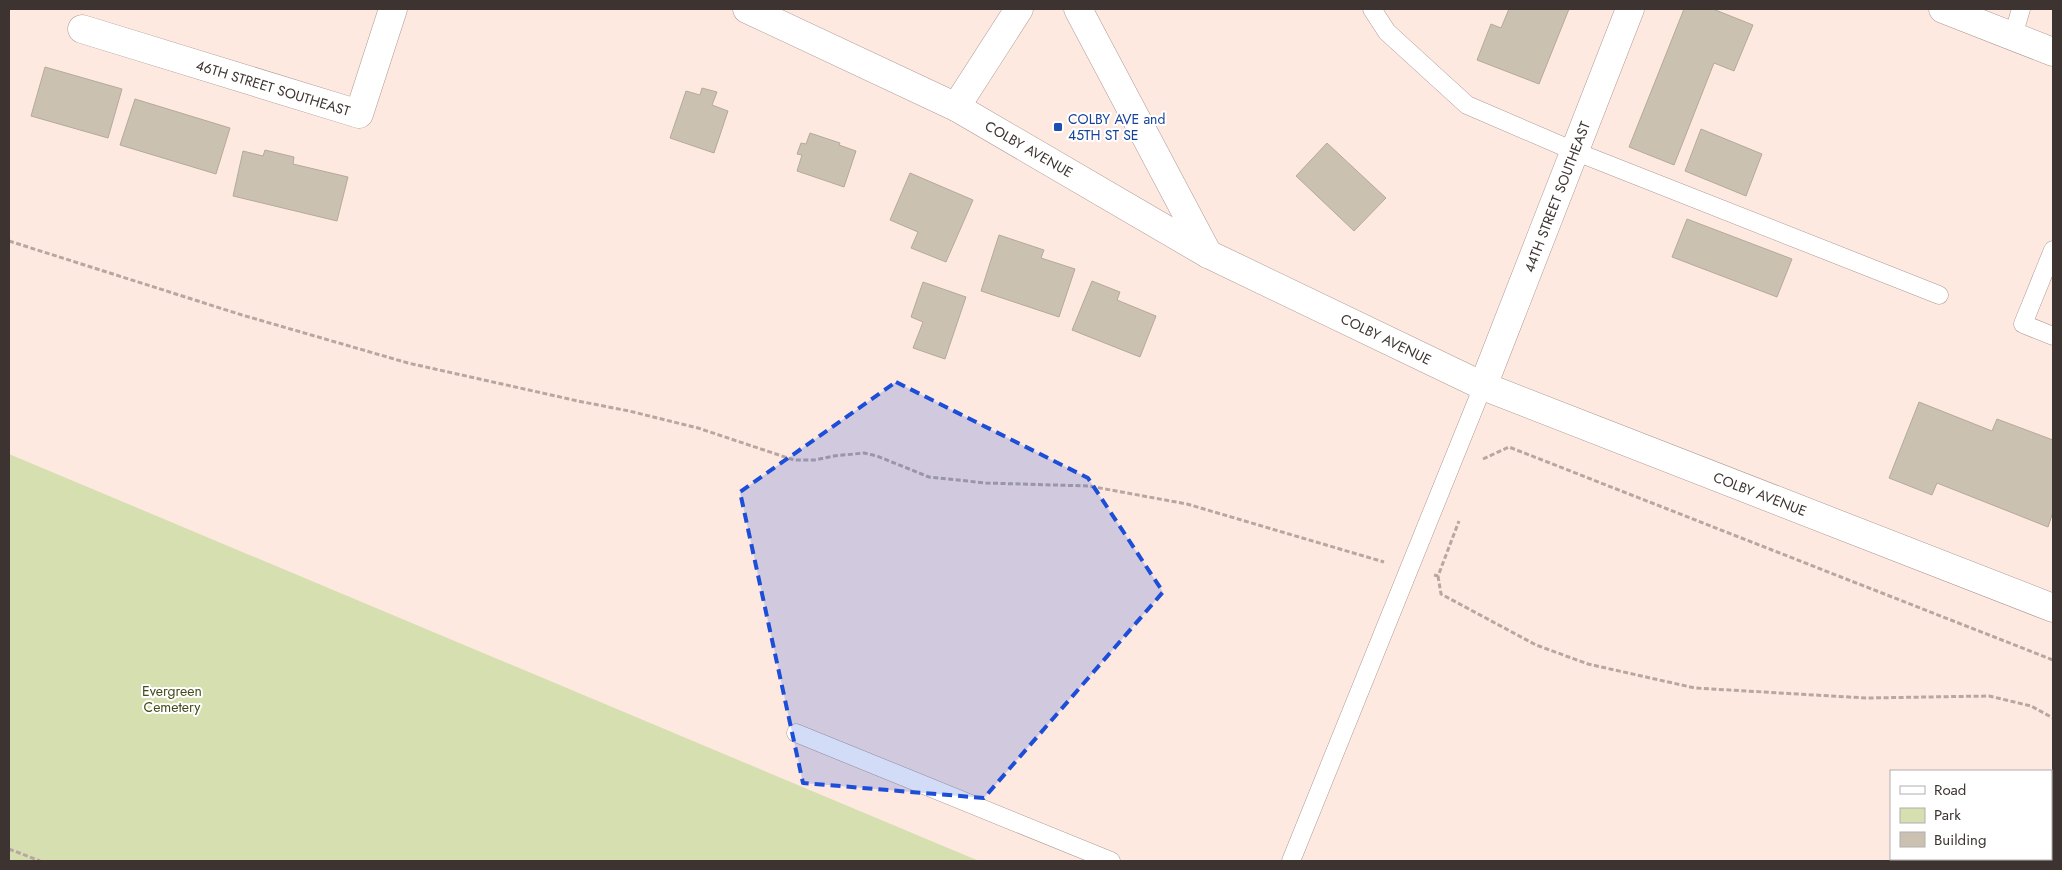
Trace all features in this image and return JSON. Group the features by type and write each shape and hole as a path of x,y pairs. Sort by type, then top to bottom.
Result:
{"main road":[{"name":"46TH STREET SOUTHEAST","path":"82,29 359,114 393,9"},
{"name":"COLBY AVENUE","path":"747,9 956,107 1208,254 1483,386 2053,608"},
{"path":"956,107 1019,9"},
{"path":"1078,9 1208,254"},
{"name":"44TH STREET SOUTHEAST","path":"1483,386 1630,9"},
{"path":"1943,9 2053,52"}],"lane":[{"path":"1372,9 1387,32 1467,104 1574,151 1939,295"},
{"path":"2013,36 2020,9"},
{"path":"2053,250 2023,324 2053,336"},
{"path":"1291,861 1483,386"},
{"path":"796,734 1111,861"}],"path":[{"path":"9,241 242,316 408,363 698,428 794,460 815,460 834,456 864,454 877,456 929,477 986,483 1089,486 1187,504 1408,569 1438,576"},
{"path":"1479,468 1483,459 1509,447 2053,660"},
{"path":"1462,513 1438,576 1441,594 1536,645 1598,666 1695,688 1866,698 1990,696 2031,706 2053,718"},
{"path":"9,849 40,861"}],"highlighted area":[{"path":"896,382 1088,478 1163,592 984,798 803,783 740,492"}],"green space":[{"name":"Evergreen Cemetery","path":"9,454 979,861 9,861"}],"building":[{"path":"1509,9 1569,9 1539,84 1477,60 1491,24 1501,28"},
{"path":"1684,9 1713,9 1753,25 1734,71 1714,63 1674,165 1629,147"},
{"path":"45,67 122,89 108,138 31,116"},
{"path":"702,88 717,92 712,105 728,111 714,153 670,138 686,91 700,95"},
{"path":"135,99 230,128 216,174 120,145"},
{"path":"1701,129 1762,154 1746,196 1685,171"},
{"path":"810,133 840,143 839,145 856,151 844,187 797,171 802,155 797,154 801,143 806,144"},
{"path":"1327,143 1386,198 1354,231 1296,176"},
{"path":"265,150 294,157 293,164 348,177 337,221 233,196 243,151 263,156"},
{"path":"910,173 973,200 946,262 911,248 918,232 890,220"},
{"path":"1687,219 1792,259 1777,297 1672,257"},
{"path":"999,235 1044,250 1041,258 1075,269 1059,317 981,291"},
{"path":"1092,281 1120,292 1117,300 1156,316 1140,357 1072,330"},
{"path":"923,282 966,297 945,359 913,348 923,322 911,317"},
{"path":"1919,402 1992,431 1997,419 2053,440 2053,512 2048,527 1937,483 1932,495 1889,478"}],"place":[{"name":"COLBY AVE and 45TH ST SE","path":"1058,127"}]}
